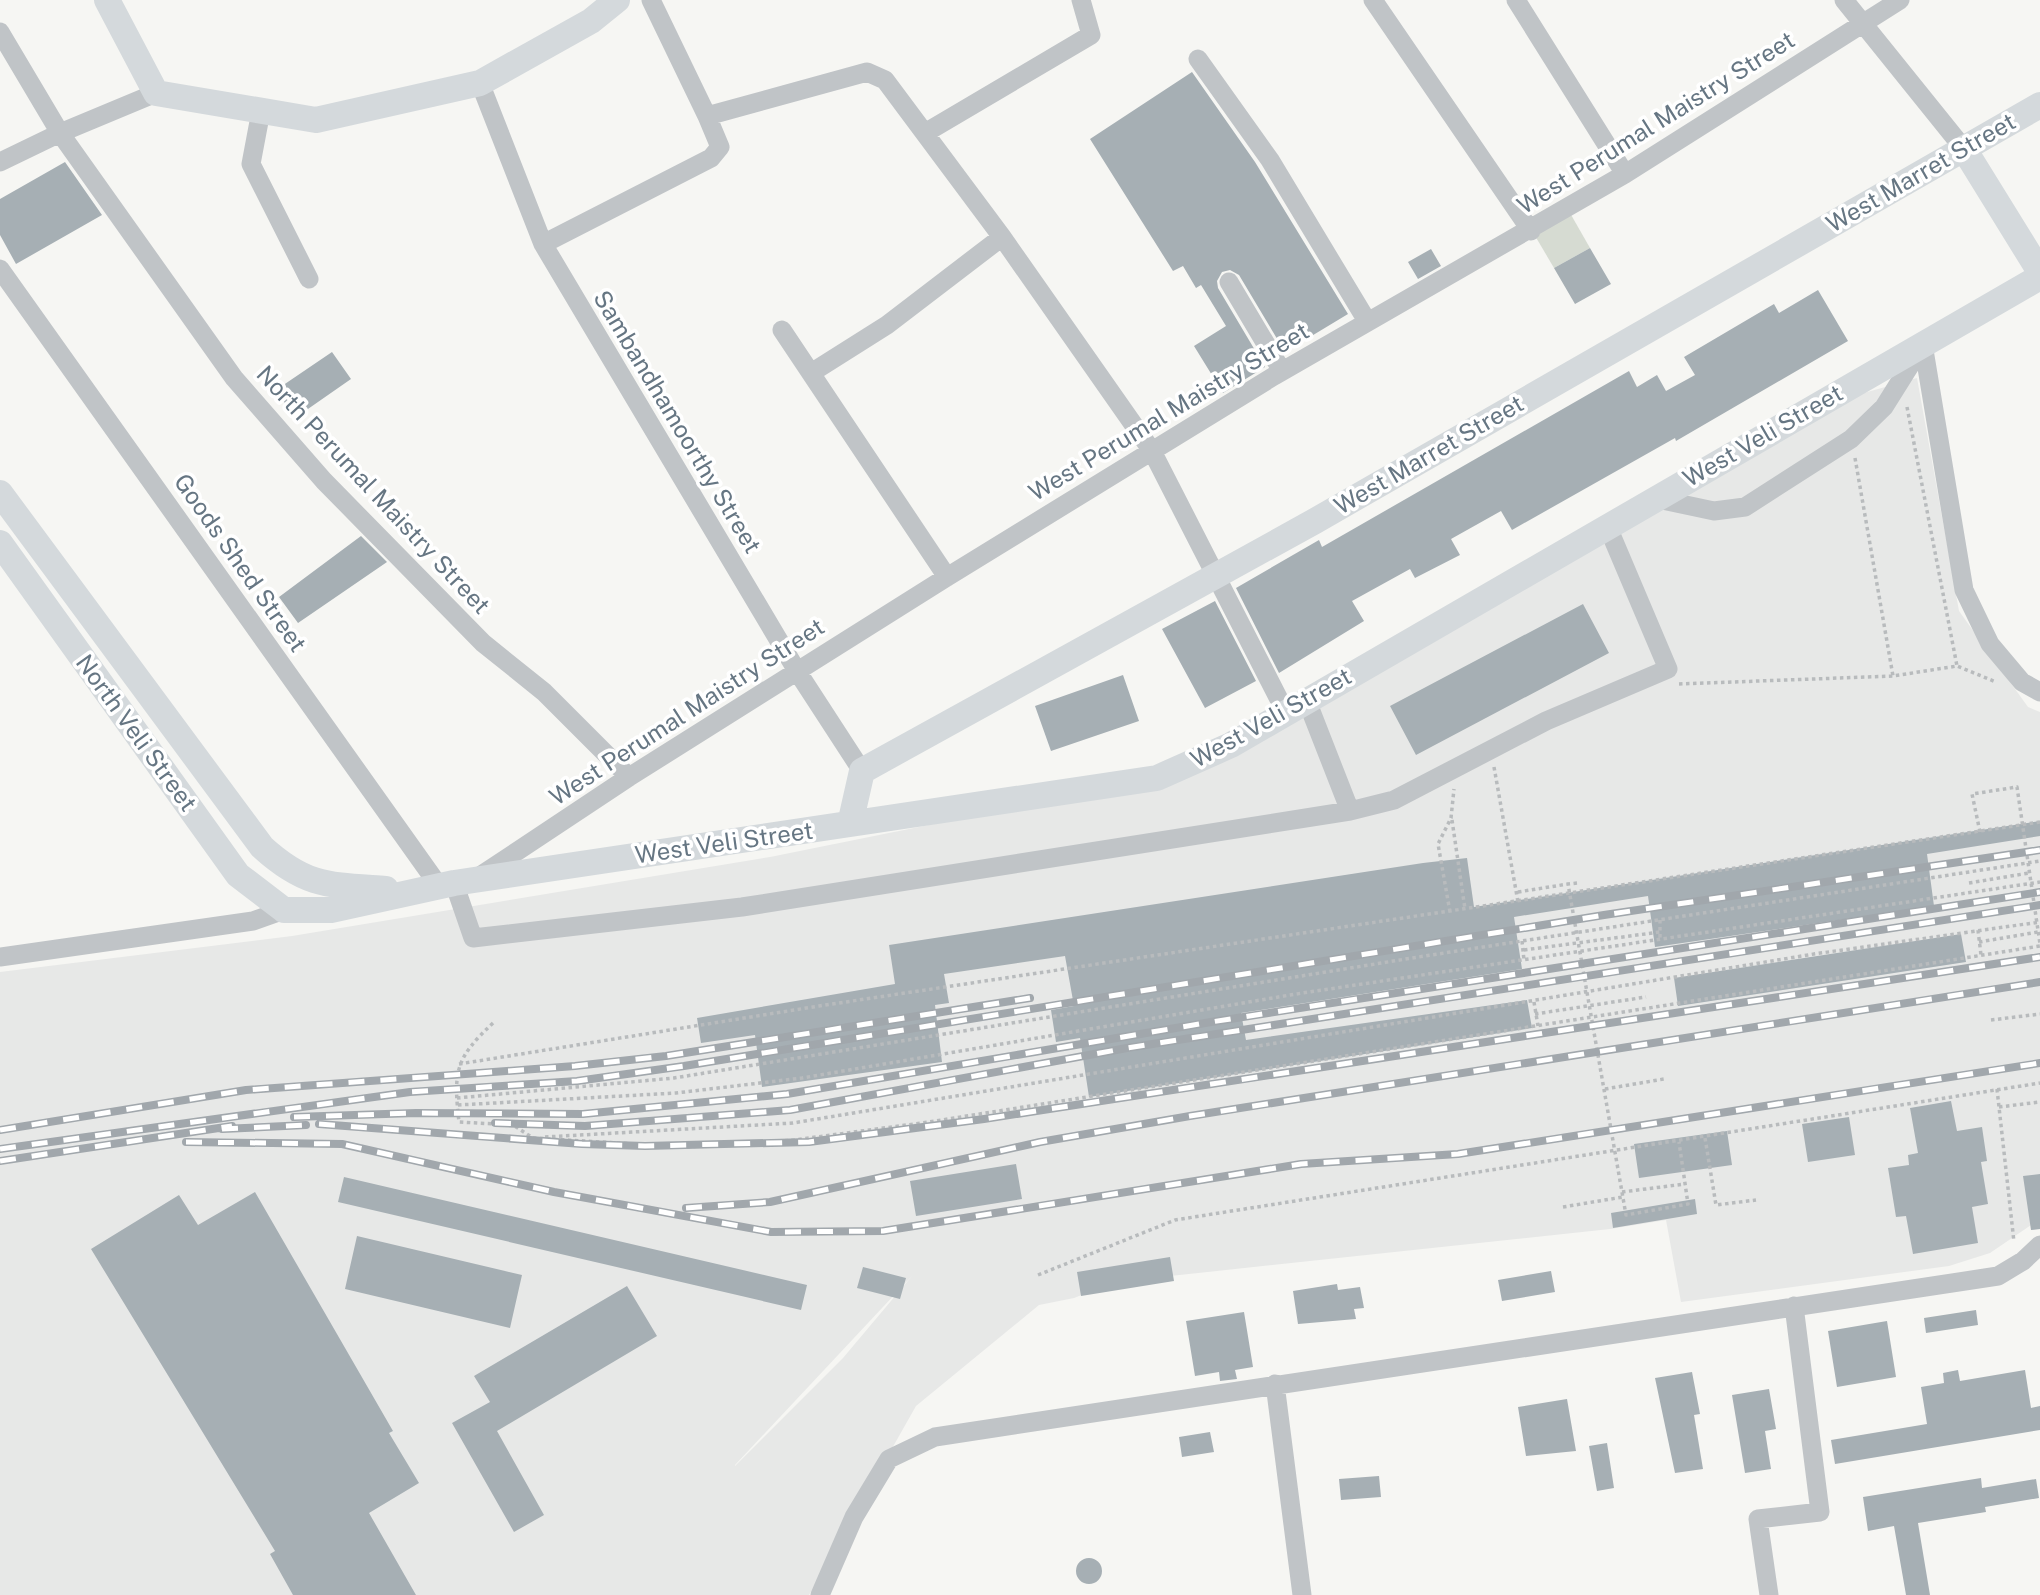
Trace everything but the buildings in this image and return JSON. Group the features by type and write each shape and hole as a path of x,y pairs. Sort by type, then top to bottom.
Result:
{"main road":[{"path":"107,0 156,93 316,120 480,83 591,21 617,0"},
{"name":"West Marret Street","path":"862,771 1215,577 2040,105"},
{"path":"1964,149 2040,274"},
{"name":"West Veli Street","path":"284,910 331,910 408,891 455,883 1157,778 1231,746 2040,274"},
{"name":"North Veli Street","path":"0,493 262,847"},
{"name":"North Veli Street","path":"0,543 238,875 284,910"},
{"path":"850,824 862,771"},
{"path":"262,847 284,910"},
{"name":"West Veli Street","path":"262,847 283,866 303,878 326,885 408,891"}],"street":[{"path":"543,244 711,158 720,147 651,0"},
{"path":"925,133 1091,34 1081,0"},
{"path":"1373,0 1531,231"},
{"path":"1516,0 1625,174"},
{"path":"1844,0 1964,149"},
{"name":"West Perumal Maistry Street","path":"455,883 1282,371 1531,231 1900,0"},
{"name":"North Perumal Maistry Street","path":"0,32 60,133 234,378 324,481 482,643 544,692 629,777"},
{"path":"1198,60 1270,160 1367,321"},
{"path":"707,116 867,72 885,80 1002,237 1152,451 1215,577 1297,707 1350,811 1394,800 1546,721 1668,669 1607,525"},
{"name":"Sambandhamoorthy Street","path":"480,83 543,244 797,671 862,771"},
{"path":"0,162 60,133 156,93"},
{"path":"261,111 251,164 309,279"},
{"path":"810,373 887,325 1002,237"},
{"name":"Goods Shed Street","path":"0,269 455,883 473,938 742,907 1350,811"},
{"path":"1229,282 1282,371"},
{"path":"782,330 947,577"},
{"path":"1653,498 1714,511 1745,508 1851,439 1884,407 1923,344"},
{"path":"1923,344 1964,590 1990,644 2022,682 2040,692"},
{"path":"0,957 253,921 284,910"},
{"path":"820,1595 854,1517 889,1460 935,1437 1998,1276 2017,1265 2040,1245"},
{"path":"1769,1595 1758,1519 1820,1511 1794,1306"},
{"path":"1275,1384 1302,1595"}],"path":[{"path":"1902,379 1957,666"},
{"path":"1851,439 1893,676"},
{"path":"1675,684 1893,676 1957,666 2004,686"},
{"path":"1493,761 1518,902"},
{"path":"1456,769 1451,818 1465,910"},
{"path":"493,1023 466,1048 459,1064 459,1122 513,1125 533,1138 615,1145 687,1147 794,1140 1538,1026 2040,945 2017,787 1972,794 1980,832"},
{"path":"1450,912 1438,844 1451,818"},
{"path":"459,1064 847,1002 2040,822"},
{"path":"457,1098 674,1078 1522,941 2040,861"},
{"path":"1967,872 1970,891"},
{"path":"1969,883 2029,873"},
{"path":"458,1105 677,1093 802,1078 1296,994 2040,882"},
{"path":"1518,892 1577,883"},
{"path":"1568,884 1626,1214 1688,1204 1678,1141"},
{"path":"1660,920 1660,939"},
{"path":"533,1138 732,1129 793,1123 1814,954 2040,922"},
{"path":"1978,930 1981,955"},
{"path":"1524,950 1660,932"},
{"path":"1979,942 2038,932"},
{"path":"1522,941 1524,960"},
{"path":"1535,1014 1646,997"},
{"path":"1534,1002 1538,1026"},
{"path":"1991,1020 2040,1014"},
{"path":"1605,1089 1664,1079"},
{"path":"1038,1275 1175,1220 1494,1167 1705,1138 2040,1083"},
{"path":"1997,1089 2017,1265"},
{"path":"1999,1107 2040,1101"},
{"path":"1705,1138 1716,1205 1756,1200"},
{"path":"1563,1207 1685,1184"}],"shaded area":[{"path":"1570,213 1590,248 1554,268 1534,234"},
{"path":"1917,378 1959,611 2028,707 2040,712 2040,1219 1990,1253 1949,1266 1681,1302 1666,1220 1610,1229 1114,1282 1074,1298 1039,1305 916,1406 809,1595 0,1595 0,972 292,936 770,857 1167,777 1839,400","holes":["912,1276 843,1358 735,1466"]}],"railway":[{"path":"0,1149 410,1092 577,1081 684,1066 1604,915 2040,850"},
{"path":"294,1117 416,1113 583,1114 787,1094 1211,1022 2040,892"},
{"path":"495,1123 585,1126 790,1110 1127,1048 2040,905"},
{"path":"319,1124 582,1144 645,1146 809,1142 984,1119 2040,957"},
{"path":"686,1208 770,1202 1040,1142 1190,1116 2040,982"},
{"path":"0,1130 246,1090 575,1066 666,1056 1030,998"},
{"path":"186,1142 342,1144 554,1192 771,1232 883,1231 1301,1164 1458,1154 2040,1063"},
{"path":"222,1129 306,1125"},
{"path":"0,1161 232,1126"}]}
